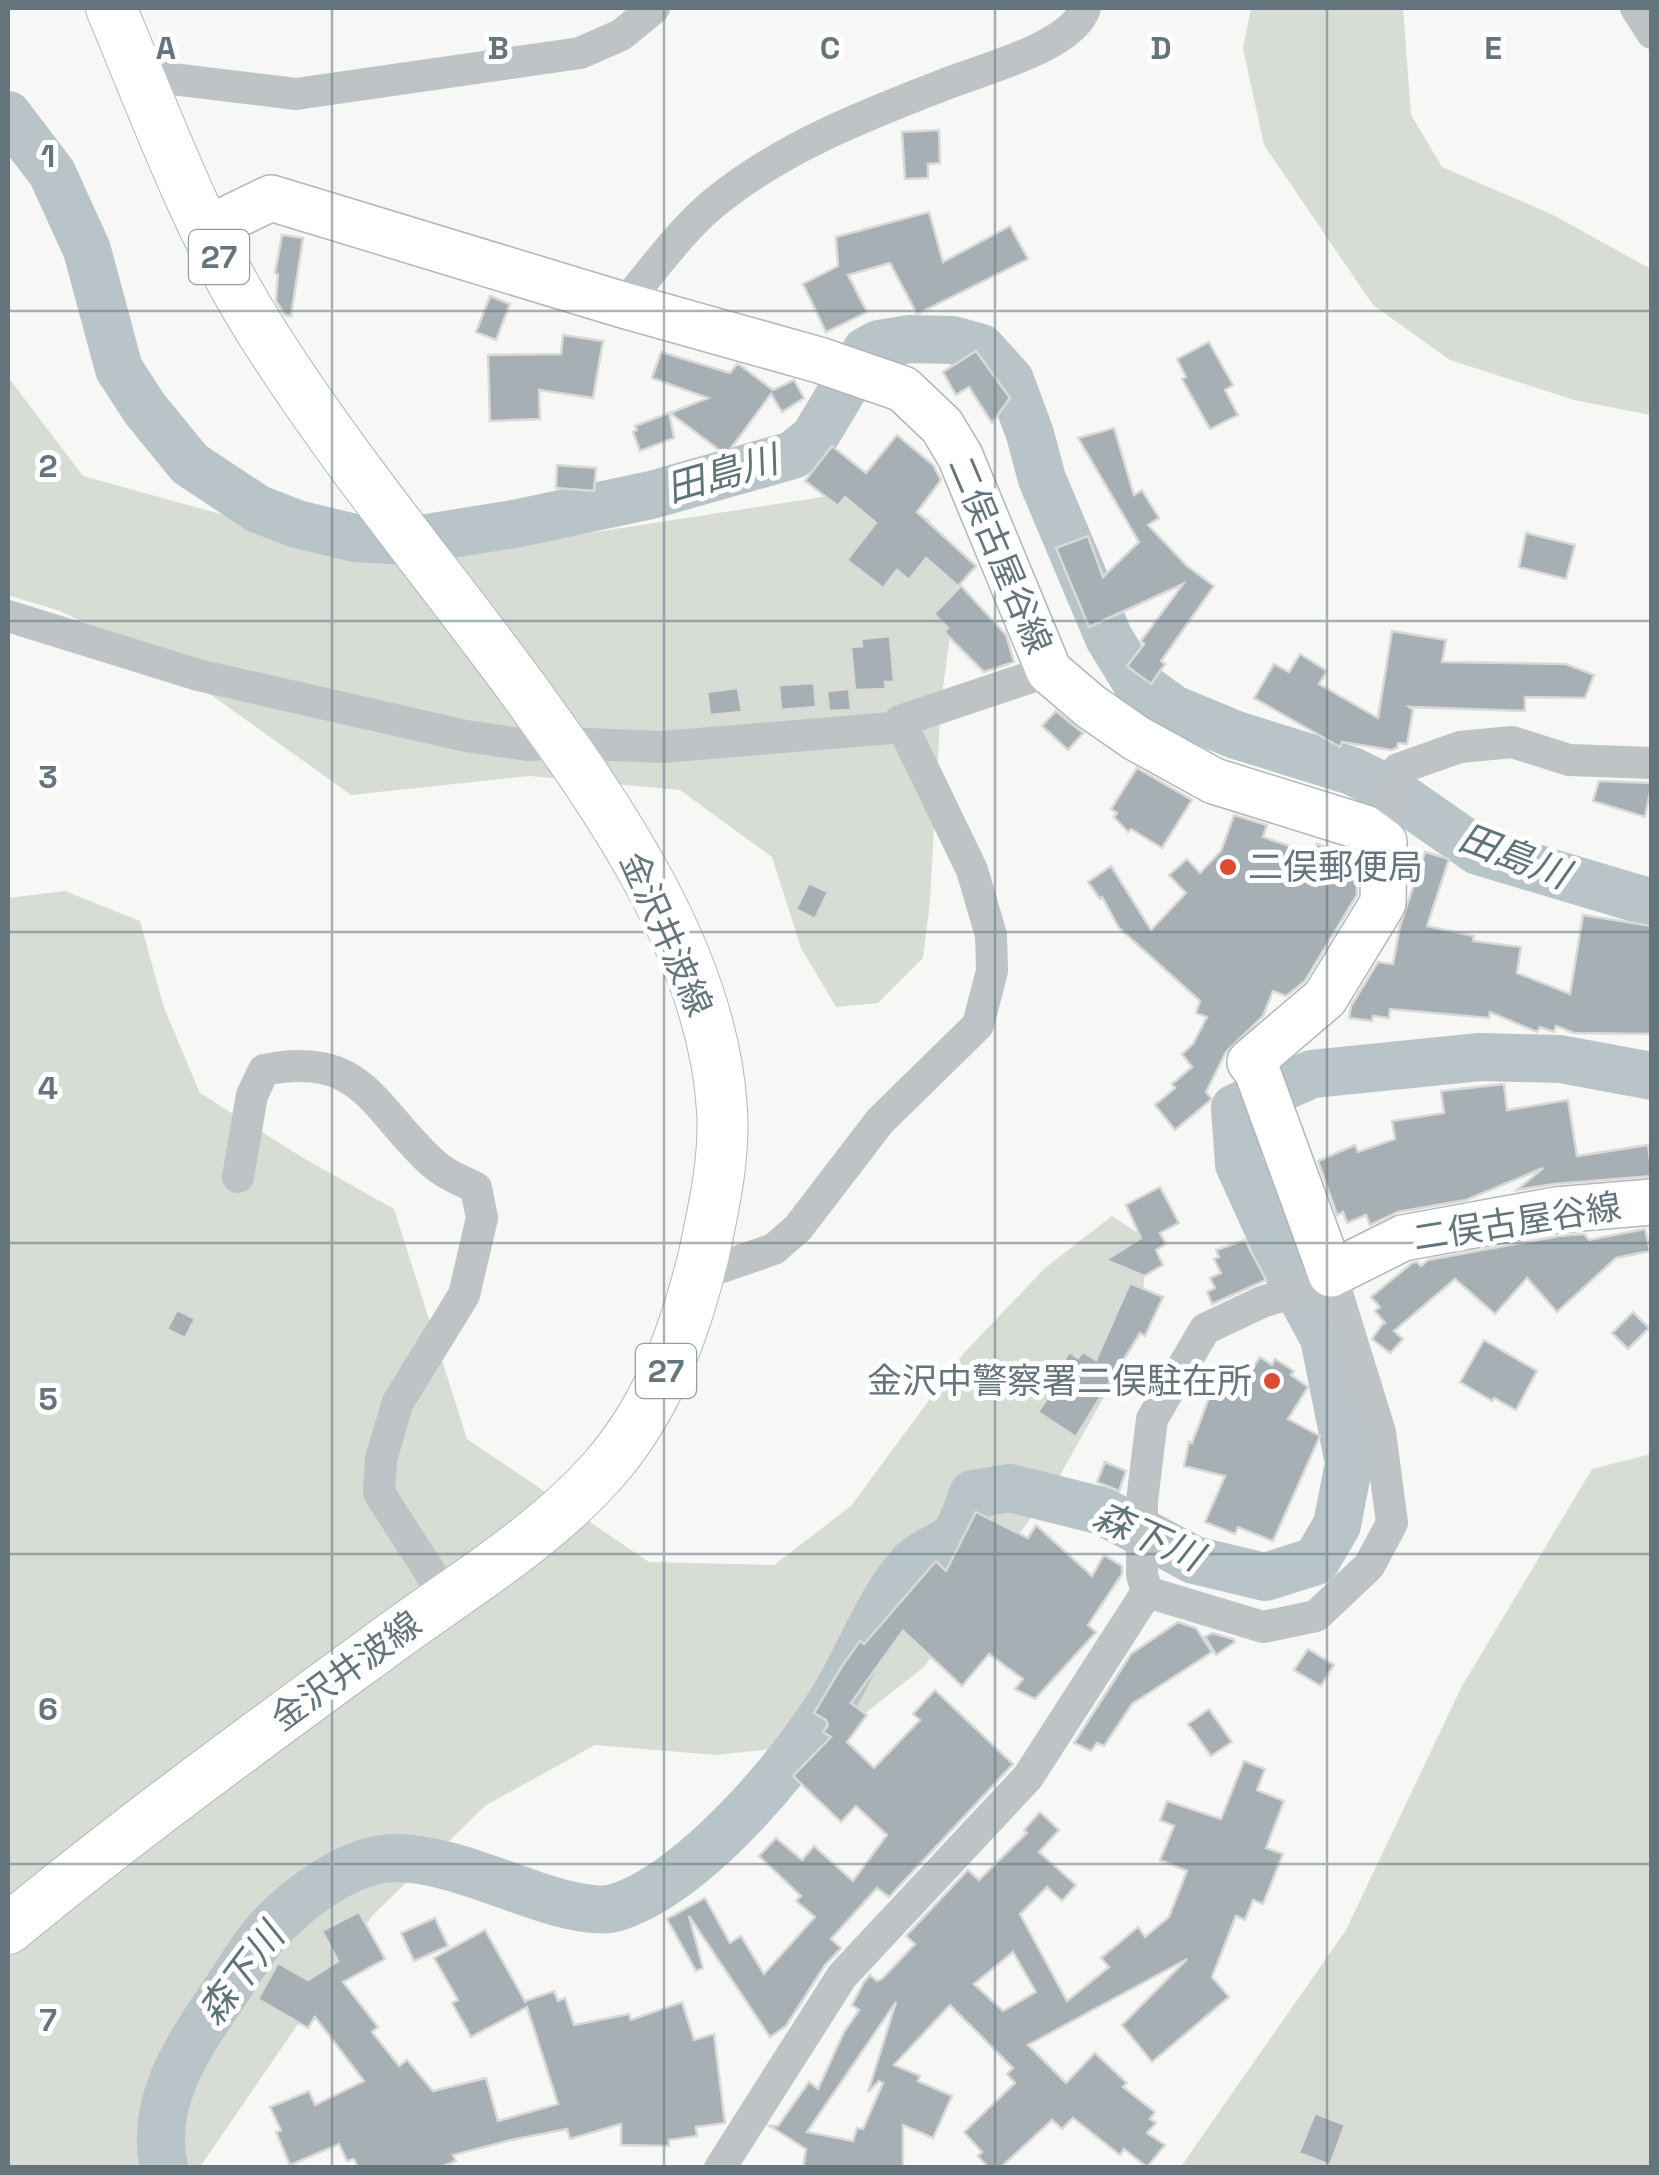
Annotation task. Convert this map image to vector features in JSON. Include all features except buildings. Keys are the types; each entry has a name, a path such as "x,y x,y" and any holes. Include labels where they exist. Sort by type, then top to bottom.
{"main road":[{"name":"金沢井波線","path":"8,1929 175,1796 540,1528 610,1462 640,1419 672,1360 699,1275 721,1149 722,1109 704,1017 687,966 655,894 611,816 562,743 257,326 204,230 111,8"},
{"path":"204,230 271,198 623,306"},
{"name":"二俣古屋谷線","path":"623,306 819,360 903,388 942,426 960,456 1049,671 1136,738 1214,781 1384,832"},
{"path":"1320,1280 1280,1132 1250,1062 1325,998 1383,903 1384,832"},
{"name":"二俣古屋谷線","path":"1320,1280 1403,1238 1556,1210 1652,1202"}],"street":[{"path":"139,75 296,94 580,53 621,36 654,8"},
{"path":"623,306 713,204 762,170 836,127 1047,46 1081,20 1085,8"},
{"path":"1636,8 1652,33"},
{"path":"8,616 198,675 466,736 528,745 662,748 903,727"},
{"path":"699,1275 774,1249 798,1228 880,1120 978,1025 992,971 990,935 972,870 900,721 1049,671"},
{"path":"1384,832 1398,769 1460,747 1512,742 1570,760 1652,763"},
{"path":"238,1177 252,1095 264,1070 289,1065 335,1072 362,1085 436,1166 476,1188 482,1218 464,1294 398,1402 380,1459 378,1492 446,1598"},
{"path":"720,2168 842,1976 1028,1777 1145,1584 1142,1501 1152,1418 1205,1330 1320,1280 1380,1432 1392,1523 1369,1566 1316,1616 1264,1627 1145,1584"}],"shaded area":[{"path":"1251,8 1403,8 1411,115 1442,167 1551,214 1651,269 1651,415 1574,400 1450,360 1373,305 1264,145 1243,48"},
{"path":"8,377 83,476 318,541 576,535 861,491 929,519 958,577 941,702 923,958 878,1003 836,1007 801,948 772,857 680,790 530,776 351,795 168,664 60,611 8,595"},
{"path":"65,891 140,921 164,1008 200,1093 394,1209 467,1439 649,1562 774,1565 851,1506 964,1353 1045,1268 1112,1216 1147,1239 1140,1333 1055,1484 924,1667 827,1743 717,1755 595,1745 486,1805 372,1916 200,2167 8,2167 8,898"},
{"path":"1651,1454 1651,2167 1180,2168 1346,1930 1461,1688 1592,1469"}],"waterway":[{"name":"田島川","path":"8,115 52,173 87,250 119,369 145,409 190,464 258,509 297,524 355,538 409,541 651,495 793,455 814,438 866,351 879,344 910,339 952,340 981,348 1010,380 1042,479 1109,638 1136,682 1173,709 1236,735 1352,771 1392,791 1478,851 1652,903"},
{"name":"森下川","path":"164,2168 162,2122 166,2100 183,2059 257,1944 297,1903 344,1872 394,1858 444,1865 582,1908 614,1908 645,1895 710,1847 798,1750 839,1689 900,1579 916,1560 954,1536 973,1494 1010,1488 1102,1511 1194,1560 1265,1577 1316,1561 1337,1525 1349,1463 1324,1338 1286,1268 1239,1164 1235,1108 1312,1074 1480,1057 1560,1059 1652,1076"}],"place":[{"name":"二俣郵便局","path":"1228,867"},
{"name":"金沢中警察署二俣駐在所","path":"1272,1381"}]}
